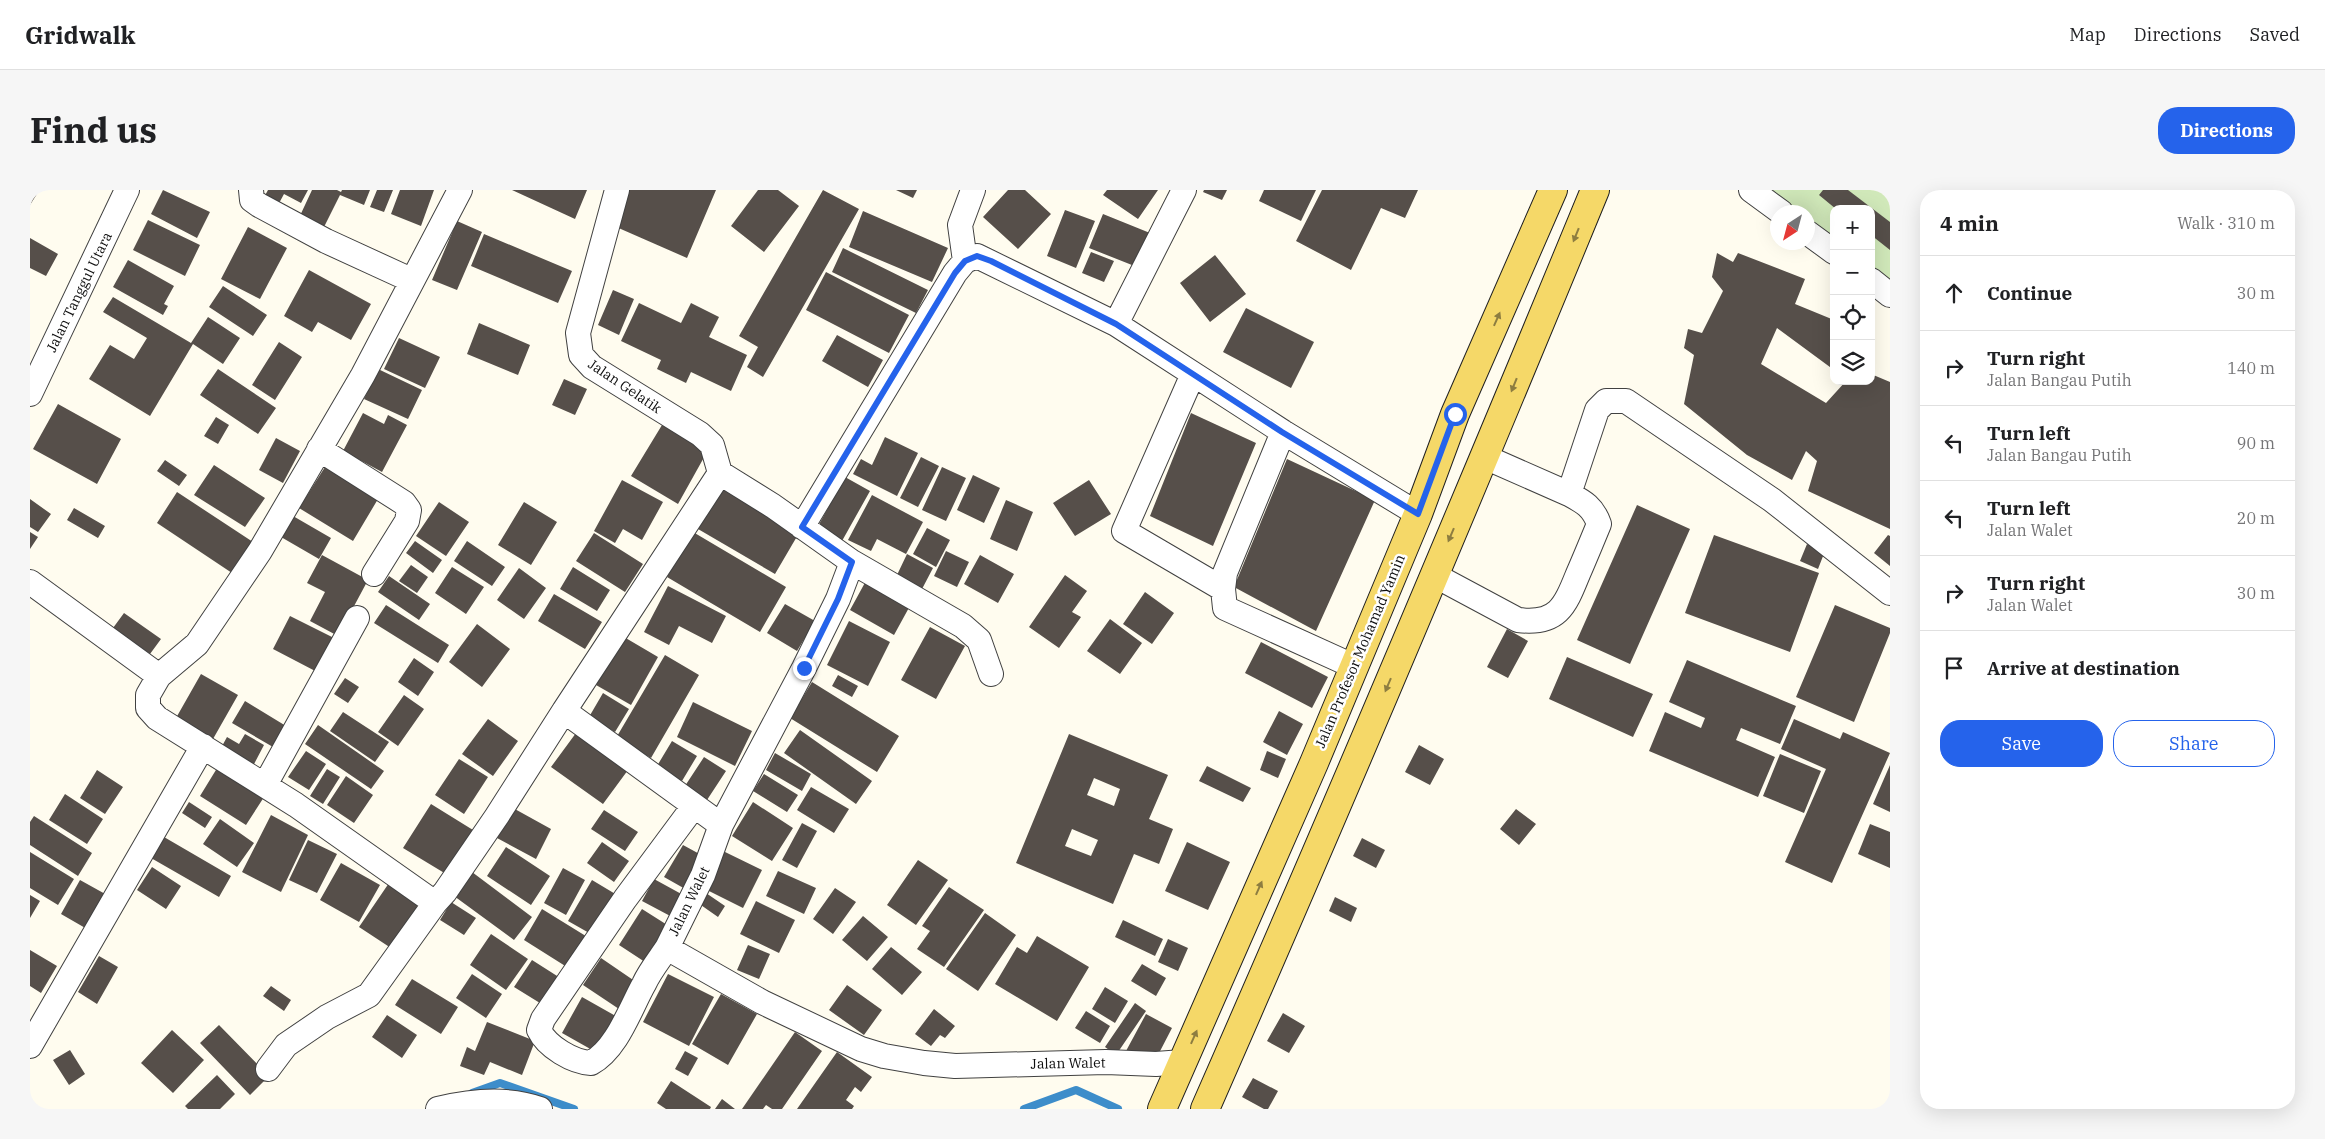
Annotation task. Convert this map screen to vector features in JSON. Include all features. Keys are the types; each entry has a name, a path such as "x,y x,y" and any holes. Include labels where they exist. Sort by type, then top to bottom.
{"main road":[{"name":"Jalan Profesor Mohamad Yamin","path":"1162,1109 1314,763 1418,514 1455,414 1553,190"},
{"path":"1207,1105 1263,979 1485,457 1595,190"}],"street":[{"name":"Jalan Tanggul Utara","path":"30,394 128,190"},
{"path":"251,190 252,200 259,205 326,242 411,280"},
{"path":"435,904 265,785 157,718 148,708 148,695 159,676 196,644 260,551 362,375 460,190"},
{"name":"Jalan Gelatik","path":"617,190 578,333 581,355 592,367 700,434 712,445 720,473"},
{"path":"965,261 960,225 973,190"},
{"path":"1116,324 1184,190"},
{"path":"1751,190 1771,205"},
{"path":"1815,237 1831,250"},
{"path":"802,527 955,273 965,261 977,256 991,261 1116,324 1282,432 1418,514"},
{"path":"1875,283 1890,295"},
{"path":"1193,374 1124,531 1222,589"},
{"path":"1569,494 1597,410 1606,401 1626,401 1772,500 1890,593"},
{"path":"1282,432 1225,573 1222,589 1225,608 1353,666"},
{"path":"319,449 404,503 409,510 407,521 374,574"},
{"path":"1434,576 1518,620 1531,622 1545,620 1566,604 1599,524 1595,513 1587,504 1569,494 1485,457"},
{"path":"268,1068 286,1046 327,1017 369,995 435,904 446,892 720,473 852,562 963,626 979,640 991,674"},
{"name":"Jalan Walet","path":"852,562 838,599 804,668 721,825 703,875 667,948 762,1002 861,1049 884,1056 924,1064 955,1066 1106,1062 1156,1064 1178,1072"},
{"path":"30,582 159,676"},
{"path":"265,785 357,618"},
{"path":"564,711 721,825"},
{"path":"30,1046 203,746"},
{"path":"667,948 644,982 624,1023 601,1058 588,1063 573,1058 543,1038 539,1030 543,1019 625,899 694,806"},
{"path":"438,1109 472,1101 503,1102 540,1109"}],"green space":[{"path":"1761,190 1890,190 1890,293 1875,281 1875,205 1830,205 1830,245 1815,233 1815,205 1780,205"}],"building":[{"path":"30,190 37,194 30,205"},
{"path":"163,190 210,212 197,238 151,214"},
{"path":"268,190 308,190 301,203 284,194 277,207 263,199"},
{"path":"312,190 337,190 341,192 342,190 370,190 364,205 340,195 322,231 298,220"},
{"path":"377,190 393,190 384,212 370,207"},
{"path":"400,190 434,190 421,226 391,214"},
{"path":"512,190 587,190 575,219"},
{"path":"629,190 716,190 687,258 614,226"},
{"path":"758,190 778,190 799,206 764,252 731,226"},
{"path":"823,190 859,209 763,377 747,367 758,347 739,336"},
{"path":"896,190 917,190 913,198"},
{"path":"1008,190 1025,190 1051,214 1018,249 983,217"},
{"path":"1107,190 1158,190 1138,219 1103,195"},
{"path":"1204,190 1227,190 1222,200 1203,192"},
{"path":"1264,190 1316,190 1301,221 1259,201"},
{"path":"1322,190 1418,190 1405,218 1381,208 1351,270 1296,241"},
{"path":"1823,190 1848,190 1868,205 1831,205 1819,195"},
{"path":"1065,210 1095,221 1076,268 1047,256"},
{"path":"863,211 948,248 932,282 849,247"},
{"path":"1875,211 1890,222 1890,250 1875,238"},
{"path":"1103,214 1150,233 1137,267 1089,248"},
{"path":"148,220 200,245 185,276 133,250"},
{"path":"457,221 482,232 457,290 432,280"},
{"path":"248,227 287,248 260,299 221,279"},
{"path":"484,234 572,271 558,303 471,266"},
{"path":"30,238 58,254 46,276 30,268"},
{"path":"843,248 928,290 916,313 832,272"},
{"path":"1091,252 1114,261 1104,282 1082,273"},
{"path":"1717,253 1733,262 1738,253 1805,279 1795,304 1830,318 1830,367 1777,328 1761,364 1826,403 1842,385 1875,385 1875,376 1890,382 1890,529 1808,491 1817,461 1806,451 1792,480 1747,455 1684,404 1694,355 1684,348 1688,329 1702,333 1723,291 1712,277"},
{"path":"1215,255 1246,294 1210,322 1180,283"},
{"path":"128,260 174,286 164,304 168,306 163,315 113,287"},
{"path":"309,270 371,304 351,340 318,322 312,332 284,316"},
{"path":"826,272 909,315 889,353 806,310"},
{"path":"223,286 267,315 253,336 209,307"},
{"path":"613,290 634,299 619,335 598,325"},
{"path":"113,297 191,343 208,317 240,338 223,364 193,344 150,416 89,379 110,345 134,359 147,338 103,312"},
{"path":"639,303 681,323 691,303 719,317 709,337 747,355 731,391 691,372 686,383 657,369 661,360 621,341"},
{"path":"1246,308 1314,342 1291,388 1223,352"},
{"path":"479,323 530,345 518,375 467,354"},
{"path":"837,335 883,360 868,387 822,361"},
{"path":"399,338 440,357 425,388 384,369"},
{"path":"279,342 302,357 275,400 252,385"},
{"path":"218,369 276,408 258,434 200,395"},
{"path":"378,369 422,390 408,419 364,399"},
{"path":"564,379 587,389 575,415 552,405"},
{"path":"58,404 121,439 97,484 33,449"},
{"path":"363,413 384,424 388,415 407,425 382,472 343,451"},
{"path":"1191,413 1256,443 1213,546 1150,516"},
{"path":"216,417 229,425 218,444 204,436"},
{"path":"662,425 707,452 678,504 631,476"},
{"path":"885,437 918,453 897,496 853,474 861,459 872,465"},
{"path":"276,438 300,451 283,483 259,470"},
{"path":"921,457 939,466 918,507 900,498"},
{"path":"1287,459 1375,500 1316,631 1234,587"},
{"path":"165,460 187,475 179,486 157,471"},
{"path":"214,465 265,498 245,527 194,495"},
{"path":"325,467 378,499 353,541 299,508"},
{"path":"942,467 966,478 946,521 922,510"},
{"path":"973,475 1000,488 984,523 957,510"},
{"path":"845,477 870,491 842,541 817,528"},
{"path":"622,480 663,502 642,540 623,529 615,543 594,531"},
{"path":"1089,480 1111,514 1075,536 1053,503"},
{"path":"721,487 799,533 775,574 698,529"},
{"path":"177,492 253,542 232,573 157,523"},
{"path":"872,495 923,522 906,554 877,539 871,551 848,540"},
{"path":"30,499 51,514 38,532 30,527"},
{"path":"1006,500 1033,512 1017,551 990,539"},
{"path":"439,502 469,522 446,556 416,536"},
{"path":"524,502 557,522 531,565 498,545"},
{"path":"1637,505 1690,529 1630,664 1577,640"},
{"path":"74,508 105,526 98,538 67,520"},
{"path":"293,516 331,538 319,559 281,537"},
{"path":"927,528 950,540 936,567 913,554"},
{"path":"30,532 38,537 30,549"},
{"path":"693,532 786,587 760,632 667,577"},
{"path":"594,533 643,564 625,592 576,561"},
{"path":"1714,535 1819,573 1790,652 1685,613"},
{"path":"1888,535 1890,536 1890,566 1874,553"},
{"path":"415,541 442,560 433,573 406,553"},
{"path":"467,541 505,567 492,586 454,561"},
{"path":"1807,544 1825,551 1818,569 1800,561"},
{"path":"946,551 969,562 957,587 934,576"},
{"path":"907,554 933,568 922,589 897,575"},
{"path":"322,555 368,580 338,636 310,621 325,592 307,583"},
{"path":"980,555 1014,574 998,603 964,584"},
{"path":"411,565 428,577 417,593 399,581"},
{"path":"452,567 484,587 466,614 435,593"},
{"path":"573,567 610,590 597,611 560,589"},
{"path":"519,568 546,588 524,619 497,600"},
{"path":"1065,575 1087,591 1072,612 1081,617 1059,648 1029,627"},
{"path":"389,576 430,604 419,620 378,592"},
{"path":"867,579 911,604 894,635 850,610"},
{"path":"668,586 726,616 712,643 679,626 669,645 644,632"},
{"path":"1145,592 1174,613 1152,644 1123,624"},
{"path":"554,594 602,622 585,649 538,621"},
{"path":"785,604 815,621 797,651 767,633"},
{"path":"386,605 449,645 438,663 374,623"},
{"path":"1835,605 1890,628 1890,633 1854,722 1796,697"},
{"path":"124,613 161,639 150,654 113,628"},
{"path":"290,616 336,639 319,673 273,649"},
{"path":"1110,619 1142,643 1120,674 1087,651"},
{"path":"849,621 890,642 868,686 827,665"},
{"path":"477,624 510,649 482,687 449,662"},
{"path":"930,627 965,646 936,699 901,680"},
{"path":"1507,629 1528,641 1508,678 1487,667"},
{"path":"624,637 658,657 631,705 596,685"},
{"path":"1261,642 1328,677 1312,708 1245,673"},
{"path":"665,655 699,675 651,758 616,738"},
{"path":"1567,657 1653,694 1633,737 1549,699"},
{"path":"414,658 434,672 418,696 398,682"},
{"path":"1687,660 1796,706 1780,744 1741,728 1736,740 1775,757 1758,797 1649,751 1665,712 1701,728 1705,718 1669,702"},
{"path":"201,674 238,695 213,739 176,718"},
{"path":"838,675 858,686 852,697 832,686"},
{"path":"345,678 359,687 348,703 334,694"},
{"path":"812,682 899,736 877,772 790,718"},
{"path":"603,693 629,709 615,732 589,717"},
{"path":"404,695 424,709 398,746 378,732"},
{"path":"245,701 286,726 273,747 232,723"},
{"path":"693,702 752,731 735,766 677,737"},
{"path":"1279,711 1303,724 1287,755 1263,742"},
{"path":"343,712 389,742 375,762 330,731"},
{"path":"488,719 518,741 493,776 462,754"},
{"path":"1794,719 1840,739 1843,732 1890,753 1832,883 1785,862 1826,769 1781,749"},
{"path":"318,725 384,771 371,789 305,744"},
{"path":"800,730 872,781 856,804 784,753"},
{"path":"576,733 628,770 603,804 551,767"},
{"path":"245,734 264,745 253,766 221,748 227,737 239,744"},
{"path":"1069,734 1168,775 1149,819 1173,829 1159,864 1134,854 1113,904 1016,863","holes":["1094,778 1120,789 1114,806 1087,795","1072,829 1098,840 1091,856 1065,846"]},
{"path":"672,741 697,756 682,781 657,766"},
{"path":"1419,745 1444,759 1430,785 1405,772"},
{"path":"306,751 326,764 309,790 288,777"},
{"path":"1267,751 1286,759 1278,778 1260,770"},
{"path":"775,753 811,774 802,791 766,770"},
{"path":"1780,754 1821,771 1804,813 1763,796"},
{"path":"704,757 726,771 707,800 685,786"},
{"path":"459,759 488,777 464,814 435,795"},
{"path":"219,765 266,794 246,825 200,796"},
{"path":"1890,765 1890,812 1873,804"},
{"path":"1207,766 1251,788 1243,802 1199,781"},
{"path":"327,769 340,777 323,804 310,796"},
{"path":"97,770 123,787 105,814 80,798"},
{"path":"764,774 798,795 787,812 753,791"},
{"path":"346,776 373,795 354,823 327,805"},
{"path":"811,787 849,809 834,833 797,810"},
{"path":"65,794 103,819 87,844 49,820"},
{"path":"189,802 212,817 205,828 182,813"},
{"path":"753,802 793,828 772,861 732,836"},
{"path":"431,804 473,830 446,874 403,848"},
{"path":"513,808 551,829 536,859 497,838"},
{"path":"1516,809 1536,824 1519,845 1500,829"},
{"path":"604,810 638,832 625,851 591,829"},
{"path":"271,815 308,835 281,892 242,872"},
{"path":"34,816 92,853 78,876 30,845 30,822"},
{"path":"220,819 254,843 237,867 203,844"},
{"path":"802,823 817,831 797,868 782,860"},
{"path":"1870,824 1890,832 1890,868 1858,854"},
{"path":"164,837 231,876 219,897 151,858"},
{"path":"1362,838 1385,850 1376,868 1353,856"},
{"path":"308,840 337,854 317,893 289,880"},
{"path":"602,842 629,861 614,882 587,863"},
{"path":"1187,842 1230,862 1208,910 1165,891"},
{"path":"683,845 705,857 687,890 664,877"},
{"path":"506,847 550,876 531,905 487,876"},
{"path":"723,851 762,870 743,908 705,889"},
{"path":"30,852 74,879 58,905 30,888"},
{"path":"918,860 948,880 916,925 887,905"},
{"path":"341,863 380,885 359,922 320,900"},
{"path":"152,867 181,886 166,909 137,890"},
{"path":"563,868 585,880 566,915 544,903"},
{"path":"778,871 816,888 804,914 766,896"},
{"path":"472,872 532,917 514,940 454,896"},
{"path":"654,879 685,896 674,918 642,901"},
{"path":"80,880 107,895 87,929 61,914"},
{"path":"592,880 622,898 598,938 568,921"},
{"path":"389,883 423,907 394,950 359,927"},
{"path":"949,887 984,910 944,967 917,949 930,931 922,926"},
{"path":"835,888 856,902 833,934 813,919"},
{"path":"706,893 725,906 718,917 698,903"},
{"path":"30,895 40,901 30,918"},
{"path":"1335,897 1357,908 1351,922 1329,911"},
{"path":"756,901 795,920 779,953 740,934"},
{"path":"451,902 476,918 464,935 440,920"},
{"path":"542,909 589,938 570,969 524,940"},
{"path":"642,909 672,928 648,964 619,945"},
{"path":"985,913 1016,935 978,991 946,969"},
{"path":"863,916 888,937 867,961 842,940"},
{"path":"1123,920 1163,939 1155,956 1115,937"},
{"path":"491,934 528,959 506,990 470,965"},
{"path":"1037,936 1089,967 1057,1021 995,984 1017,947 1027,953"},
{"path":"1168,939 1188,948 1178,971 1158,962"},
{"path":"748,945 770,954 759,979 737,970"},
{"path":"891,947 922,972 902,995 872,969"},
{"path":"30,950 57,966 41,993 30,986"},
{"path":"99,956 118,967 97,1004 78,992"},
{"path":"601,958 639,984 622,1011 583,985"},
{"path":"532,960 565,981 548,1008 514,987"},
{"path":"1142,964 1166,978 1156,996 1131,981"},
{"path":"472,974 502,994 486,1018 456,998"},
{"path":"668,974 714,997 689,1046 643,1022"},
{"path":"412,979 458,1007 441,1034 395,1005"},
{"path":"847,985 882,1010 864,1035 829,1010"},
{"path":"271,986 291,1000 284,1011 263,996"},
{"path":"1105,987 1128,1001 1115,1023 1092,1009"},
{"path":"721,994 757,1014 728,1065 692,1044"},
{"path":"582,997 621,1019 601,1055 562,1033"},
{"path":"1135,1003 1146,1011 1116,1055 1105,1047"},
{"path":"934,1009 955,1026 945,1038 940,1035 931,1046 915,1034"},
{"path":"1086,1011 1110,1026 1100,1043 1075,1028"},
{"path":"1283,1013 1305,1026 1289,1053 1267,1041"},
{"path":"1146,1014 1172,1028 1157,1057 1146,1062 1126,1051"},
{"path":"387,1015 417,1035 402,1058 372,1037"},
{"path":"487,1022 535,1041 522,1075 490,1062 484,1075 460,1066 467,1047 475,1051"},
{"path":"219,1025 269,1076 250,1095 200,1043"},
{"path":"172,1030 204,1060 173,1093 141,1063"},
{"path":"795,1032 822,1051 782,1109 772,1109 766,1105 763,1109 742,1109"},
{"path":"70,1050 85,1074 69,1085 53,1060"},
{"path":"685,1051 698,1058 688,1076 675,1069"},
{"path":"837,1052 872,1077 861,1092 855,1087 846,1100 854,1106 852,1109 797,1109"},
{"path":"217,1075 235,1094 220,1109 188,1109 185,1106"},
{"path":"1253,1078 1278,1091 1268,1109 1264,1109 1242,1097"},
{"path":"671,1081 711,1107 710,1109 666,1109 657,1103"},
{"path":"722,1099 735,1109 715,1109"}],"waterway":[{"path":"472,1093 500,1083 574,1109"},
{"path":"1024,1109 1076,1090 1118,1109"}],"route":[{"path":"804,668 838,599 852,562 802,527 955,273 965,261 977,256 991,261 1116,324 1282,432 1418,514 1455,414"}]}
